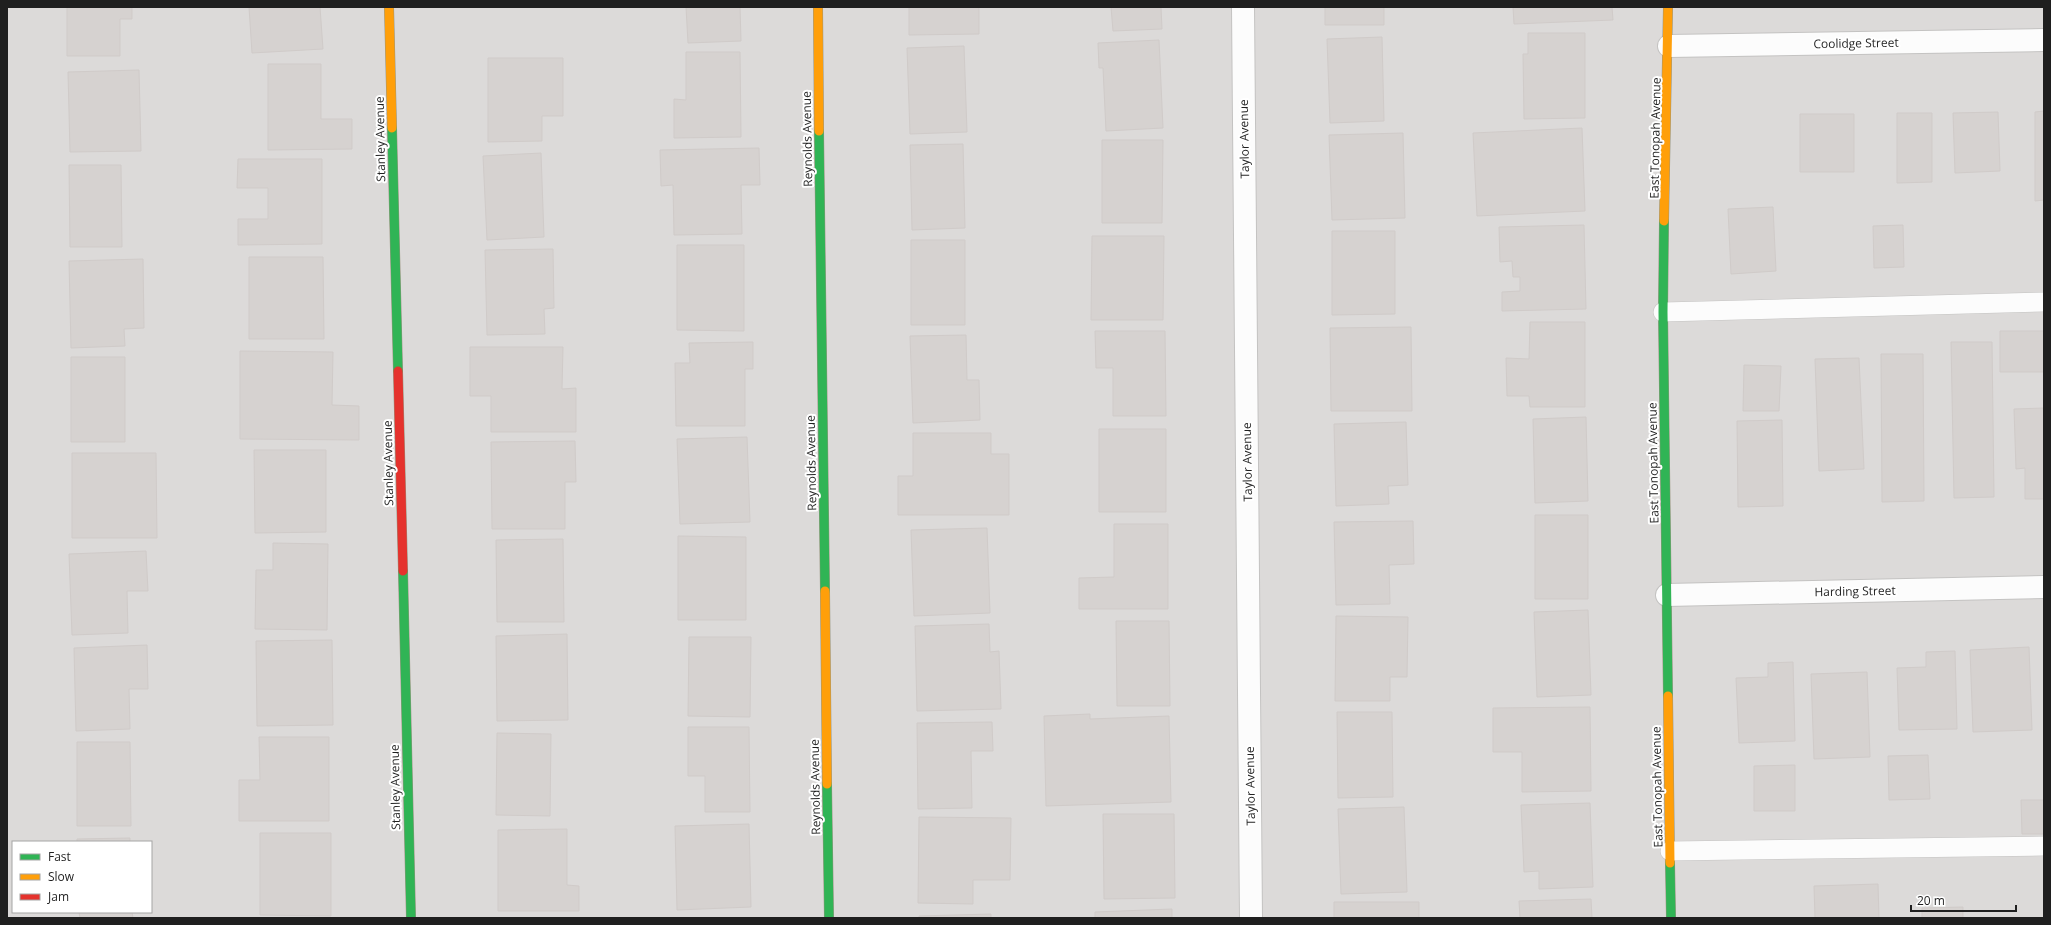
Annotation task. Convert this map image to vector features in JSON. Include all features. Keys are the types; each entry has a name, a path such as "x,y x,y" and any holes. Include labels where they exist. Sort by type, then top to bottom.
{"street":[{"name":"Stanley Avenue","path":"389,7 410,918"},
{"name":"Reynolds Avenue","path":"818,7 829,918"},
{"name":"Taylor Avenue","path":"1243,7 1251,918"},
{"name":"East Tonopah Avenue","path":"1668,7 1669,46 1663,312 1671,918"},
{"name":"Coolidge Street","path":"1669,46 2044,40"},
{"name":"Harding Street","path":"1667,595 2044,587"}],"lane":[{"path":"1663,312 2044,302"},
{"path":"1670,852 2044,846"}],"shaded area":[{"path":"7,7 2044,7 2044,918 7,918"}],"building":[{"path":"67,7 132,7 132,19 120,19 120,56 67,56"},
{"path":"249,7 320,7 323,49 252,53"},
{"path":"686,7 740,7 741,41 688,43"},
{"path":"909,7 979,7 979,34 909,35"},
{"path":"1111,7 1161,7 1162,29 1113,31"},
{"path":"1325,7 1384,7 1384,25 1325,25"},
{"path":"1513,7 1612,7 1613,20 1514,24"},
{"path":"1528,33 1585,33 1585,118 1524,119 1523,54 1528,54"},
{"path":"1382,37 1384,121 1330,123 1327,39"},
{"path":"1159,40 1163,128 1106,131 1103,68 1099,68 1098,43"},
{"path":"964,46 967,132 910,134 907,48"},
{"path":"686,52 740,52 741,137 674,138 674,99 686,100"},
{"path":"488,58 563,58 563,116 542,116 542,141 488,142"},
{"path":"268,64 321,64 321,119 352,119 352,149 268,150"},
{"path":"139,70 141,151 70,152 68,72"},
{"path":"2044,111 2044,200 2035,201 2035,112"},
{"path":"1998,112 2000,171 1955,173 1953,113"},
{"path":"1897,113 1932,113 1932,182 1897,183"},
{"path":"1800,114 1854,114 1854,172 1800,172"},
{"path":"1582,128 1585,211 1477,216 1473,133"},
{"path":"1403,133 1405,218 1332,220 1329,135"},
{"path":"1102,140 1163,140 1162,223 1102,223"},
{"path":"963,144 965,228 912,230 910,145"},
{"path":"759,148 760,185 741,185 742,234 674,235 673,185 661,186 660,150"},
{"path":"541,153 544,237 487,240 483,156"},
{"path":"238,159 322,159 322,244 238,245 238,219 268,219 268,188 237,188"},
{"path":"69,165 121,165 122,247 70,247"},
{"path":"1773,207 1776,271 1731,274 1728,209"},
{"path":"1584,225 1586,309 1502,311 1502,292 1520,291 1520,277 1513,277 1512,261 1500,262 1499,227"},
{"path":"1903,225 1904,267 1874,268 1873,226"},
{"path":"1332,231 1395,231 1395,314 1332,315"},
{"path":"1092,236 1164,236 1163,320 1091,320"},
{"path":"911,240 965,240 965,325 911,325"},
{"path":"677,245 744,245 744,331 677,330"},
{"path":"553,249 554,308 544,309 545,334 487,335 485,250"},
{"path":"249,257 323,257 324,339 249,339"},
{"path":"143,259 144,328 124,329 125,346 71,348 69,261"},
{"path":"1530,322 1585,322 1585,407 1530,407 1529,396 1507,396 1506,358 1529,359"},
{"path":"1411,327 1412,411 1331,411 1330,328"},
{"path":"1095,331 1165,331 1166,416 1113,416 1113,368 1096,368"},
{"path":"2000,331 2044,331 2044,372 2000,372"},
{"path":"966,335 967,380 979,380 980,420 913,423 910,336"},
{"path":"753,342 753,369 745,369 745,426 676,426 675,363 690,363 689,343"},
{"path":"1951,342 1992,342 1994,497 1954,498"},
{"path":"470,347 563,347 562,389 576,388 576,432 491,432 491,396 470,396"},
{"path":"240,351 333,352 332,405 359,406 359,440 240,439"},
{"path":"1881,354 1923,354 1924,501 1882,502"},
{"path":"71,357 125,357 125,442 71,442"},
{"path":"1859,358 1864,469 1819,471 1815,359"},
{"path":"1744,365 1781,366 1779,411 1743,411"},
{"path":"2044,408 2044,499 2025,499 2025,468 2016,469 2014,409"},
{"path":"1586,417 1588,501 1535,503 1533,419"},
{"path":"1782,420 1783,506 1738,507 1737,421"},
{"path":"1406,422 1408,485 1388,486 1389,504 1336,506 1334,424"},
{"path":"1099,429 1166,429 1166,512 1099,512"},
{"path":"913,433 991,433 991,454 1009,454 1009,515 898,515 898,476 913,476"},
{"path":"747,437 750,522 680,524 677,439"},
{"path":"575,441 576,482 565,482 565,529 492,529 491,442"},
{"path":"254,450 326,450 326,532 255,533"},
{"path":"72,453 156,453 157,538 72,538"},
{"path":"1535,515 1588,515 1588,599 1535,599"},
{"path":"1413,521 1414,564 1389,565 1390,604 1336,605 1334,522"},
{"path":"1114,524 1168,524 1168,609 1079,609 1079,578 1114,577"},
{"path":"987,528 990,613 914,616 911,530"},
{"path":"678,536 746,537 746,620 678,620"},
{"path":"563,539 564,622 497,622 496,540"},
{"path":"273,543 328,544 327,630 255,629 256,570 273,570"},
{"path":"146,551 148,591 127,591 128,633 72,635 69,554"},
{"path":"1588,610 1591,695 1537,697 1534,612"},
{"path":"1336,616 1408,617 1407,677 1390,677 1390,701 1335,701"},
{"path":"1116,621 1169,621 1170,706 1117,706"},
{"path":"989,624 990,652 999,651 1001,709 917,711 915,626"},
{"path":"567,634 568,720 497,721 496,636"},
{"path":"689,637 751,637 750,717 688,716"},
{"path":"332,640 333,725 257,726 256,641"},
{"path":"147,645 148,689 129,689 130,729 76,731 74,648"},
{"path":"2029,647 2032,730 1973,732 1970,650"},
{"path":"1955,651 1957,729 1899,730 1897,668 1926,667 1926,652"},
{"path":"1793,662 1795,741 1739,743 1736,678 1768,677 1768,663"},
{"path":"1867,672 1870,757 1814,759 1811,674"},
{"path":"1590,707 1591,791 1522,792 1522,752 1493,752 1493,708"},
{"path":"1337,712 1392,712 1393,797 1338,798"},
{"path":"1090,714 1090,719 1169,716 1171,802 1046,806 1044,716"},
{"path":"992,722 993,751 971,751 972,808 918,809 917,723"},
{"path":"688,727 749,727 750,812 705,812 705,776 688,776"},
{"path":"497,733 551,734 550,816 496,815"},
{"path":"259,737 329,737 329,821 239,821 239,780 260,780"},
{"path":"77,742 130,742 131,826 77,826"},
{"path":"1928,755 1930,799 1889,800 1888,756"},
{"path":"1795,765 1795,811 1754,811 1754,766"},
{"path":"2021,800 2044,800 2044,834 2022,834"},
{"path":"1590,803 1593,887 1539,889 1539,871 1524,872 1521,805"},
{"path":"1404,807 1407,892 1341,894 1338,809"},
{"path":"1103,814 1174,814 1175,898 1104,899"},
{"path":"919,817 1011,818 1010,880 973,880 973,904 918,903"},
{"path":"749,824 751,907 677,910 675,826"},
{"path":"567,829 567,885 579,886 579,911 498,911 498,830"},
{"path":"260,833 331,833 331,916 260,915"},
{"path":"130,838 130,841 77,841 77,839"},
{"path":"1878,884 1879,918 1815,918 1814,886"},
{"path":"1591,899 1592,918 1520,918 1519,901"},
{"path":"1334,902 1419,902 1419,918 1334,918"},
{"path":"1963,907 1963,918 1922,918 1922,908"},
{"path":"1172,909 1172,918 1095,918 1095,912"},
{"path":"79,913 132,913 133,918 80,918"},
{"path":"991,914 991,918 919,918 919,916"}],"traffic: fast":[{"path":"392,128 398,371"},
{"path":"819,131 825,591"},
{"path":"1664,221 1663,312 1668,696"},
{"path":"403,571 411,918"},
{"path":"827,784 829,918"},
{"path":"1670,863 1671,918"}],"traffic: slow":[{"path":"389,7 392,128"},
{"path":"818,7 819,131"},
{"path":"1664,221 1668,7"},
{"path":"825,591 827,784"},
{"path":"1668,696 1670,863"}],"traffic: jam":[{"path":"398,371 403,571"}]}
